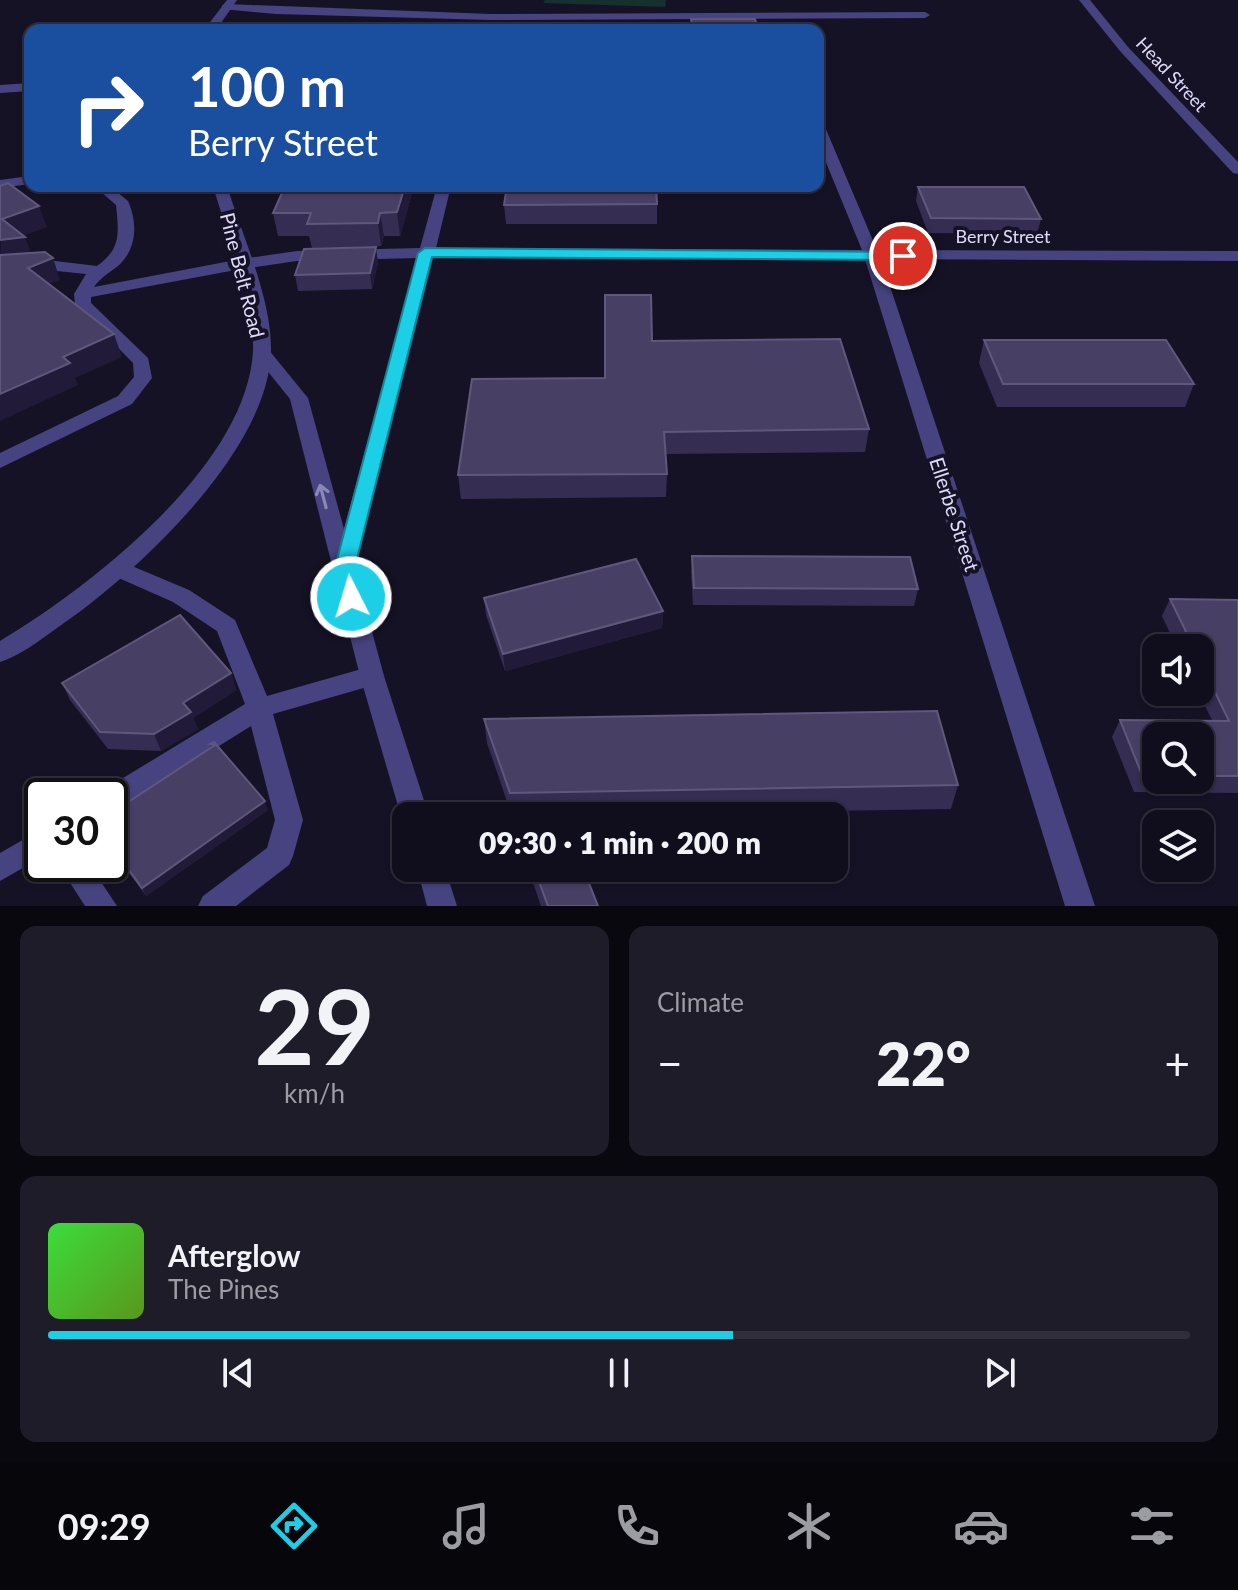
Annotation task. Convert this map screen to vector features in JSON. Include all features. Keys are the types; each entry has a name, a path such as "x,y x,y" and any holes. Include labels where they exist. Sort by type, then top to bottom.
{"street":[{"path":"276,11 286,0"},
{"path":"311,12 321,0"},
{"path":"491,17 498,0"},
{"path":"685,18 687,0"},
{"name":"Head Street","path":"1084,0 1124,49 1238,170"},
{"path":"214,24 229,3 276,11 491,17 925,15"},
{"path":"0,89 24,87"},
{"name":"Ellerbe Street","path":"824,141 872,256 1080,906"},
{"path":"0,184 24,181"},
{"path":"0,461 125,400 143,378 142,362 88,313 82,294 90,278 123,252 127,238 123,204 108,192"},
{"name":"Pine Belt Road","path":"222,192 257,318 262,353 299,398 372,676 411,802"},
{"path":"344,571 442,192"},
{"name":"Berry Street","path":"82,294 297,256 425,253 1238,256"},
{"path":"0,270 47,265 98,271"},
{"path":"0,653 120,569 197,487 222,453 251,399 262,353"},
{"path":"120,569 181,596 227,626 259,708 289,820 279,856 213,906"},
{"path":"128,789 259,708 372,676"},
{"path":"0,868 24,853"},
{"path":"85,882 102,906"},
{"path":"435,882 442,906"}],"green space":[{"path":"545,0 666,0 665,7 543,3"}],"building":[{"path":"691,19 755,19 756,24 692,24"},
{"path":"8,183 39,206 2,219 25,237 0,240 0,186"},
{"path":"918,187 1024,187 1041,219 931,218"},
{"path":"282,192 403,192 397,212 380,213 378,223 307,224 311,213 273,213"},
{"path":"506,192 656,192 657,204 504,205"},
{"path":"376,247 370,273 295,275 304,249"},
{"path":"45,252 53,258 28,268 114,334 63,357 70,363 0,394 0,255"},
{"path":"605,295 651,295 652,341 840,339 869,429 664,432 667,474 458,475 472,379 605,378"},
{"path":"984,340 1166,340 1194,384 1003,384"},
{"path":"692,556 910,557 918,589 694,588"},
{"path":"636,559 663,611 503,654 484,598"},
{"path":"1170,599 1238,600 1238,776 1214,776 1214,722 1142,722 1142,775 1120,720 1229,721 1214,690 1214,634 1187,634"},
{"path":"180,615 231,673 183,703 191,712 154,734 100,732 62,683"},
{"path":"937,711 958,785 510,793 484,719"},
{"path":"214,742 265,801 142,888 128,869 128,802 215,745 210,744"},
{"path":"539,882 589,882 598,906 548,906"}],"route":[{"path":"351,597 344,571 425,253 903,256"}]}
